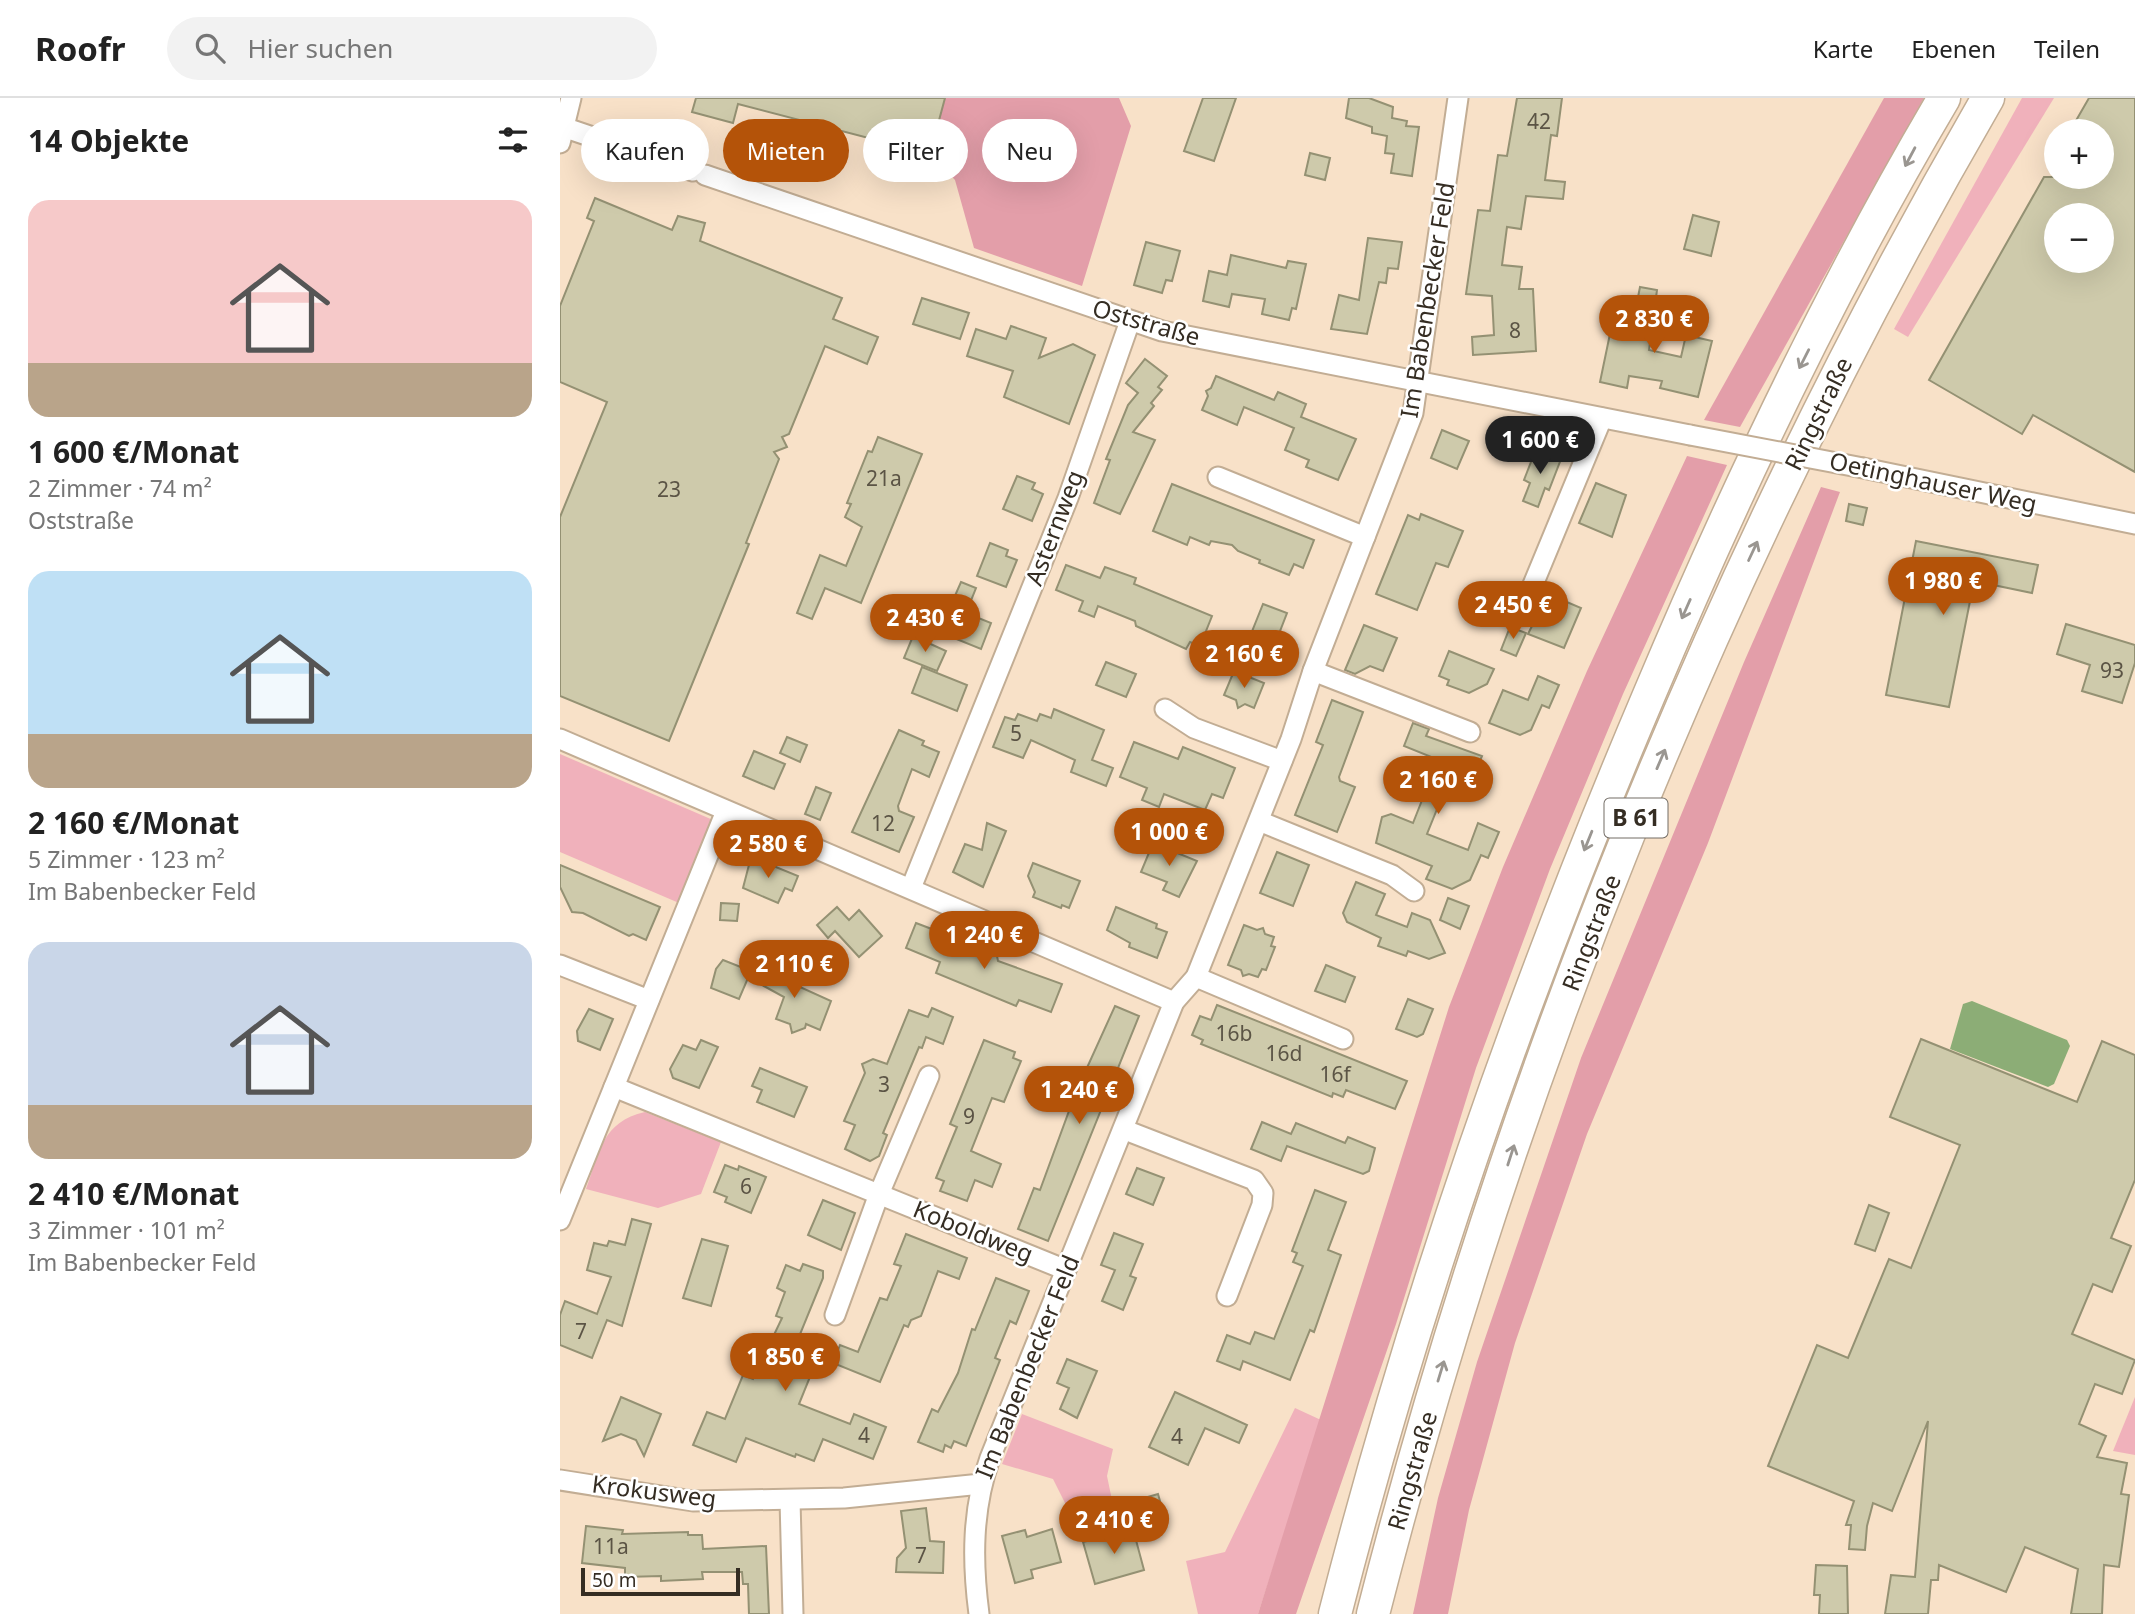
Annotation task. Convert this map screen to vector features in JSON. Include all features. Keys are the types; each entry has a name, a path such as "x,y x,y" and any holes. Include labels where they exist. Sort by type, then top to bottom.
{"highway":[{"name":"Ringstraße","path":"1335,1614 1408,1354 1453,1209 1548,940 1608,790 1720,533 1781,405 1852,265 1944,98"},
{"name":"Ringstraße","path":"1373,1614 1417,1453 1537,1077 1638,815 1689,694 1814,421 1884,284 1988,98"}],"street":[{"path":"561,132 571,98"},
{"name":"Im Babenbecker Feld","path":"979,1614 975,1544 981,1484 1174,1002 1196,977 1259,821 1365,537 1402,449 1413,413 1418,383 1458,98"},
{"name":"Oststraße","path":"561,132 699,173 1162,331 1690,435"},
{"name":"Asternweg","path":"911,888 1068,498 1130,321"},
{"path":"1532,587 1602,418"},
{"name":"Oetinghauser Weg","path":"1690,435 2135,524"},
{"path":"1218,477 1365,537"},
{"path":"1313,671 1470,732"},
{"path":"1166,709 1194,728 1282,761"},
{"path":"560,739 1174,1002"},
{"path":"560,1220 726,811"},
{"path":"1259,821 1392,875 1414,891"},
{"path":"560,965 649,1000"},
{"path":"1196,977 1343,1039"},
{"path":"835,1315 879,1194 929,1076"},
{"name":"Koboldweg","path":"614,1087 1066,1270"},
{"path":"1125,1130 1254,1180 1263,1193 1262,1205 1227,1296"},
{"name":"Krokusweg","path":"560,1480 693,1502 844,1498 981,1484"},
{"path":"790,1500 793,1614"}],"shaded area":[{"path":"945,98 1119,98 1131,126 1082,286 974,248 956,182 968,182 968,119 939,119"},
{"path":"1884,98 1924,98 1740,427 1704,420"},
{"path":"2022,98 2054,98 1908,337 1894,329"},
{"path":"1687,456 1727,465 1623,694 1550,869 1476,1068 1396,1324 1296,1614 1258,1614 1449,1007 1503,867 1587,671"},
{"path":"1821,487 1840,492 1708,843 1587,1134 1515,1343 1469,1510 1448,1614 1413,1614 1438,1498 1477,1362 1581,1058 1744,662"},
{"path":"560,754 713,820 679,903 560,852"},
{"path":"1972,1001 2067,1040 2070,1046 2054,1084 2048,1087 1950,1049 1963,1004"},
{"path":"645,1112 721,1142 701,1194 658,1208 586,1189 599,1151 611,1131 620,1123"},
{"path":"2135,1397 2135,1455 2113,1451"},
{"path":"1295,1408 1321,1420 1258,1614 1198,1614 1186,1561 1225,1552"},
{"path":"1022,1414 1113,1449 1107,1476 1112,1500 1066,1505 1053,1479 1002,1464"}],"building":[{"path":"696,98 945,98 939,119 863,119 863,137 849,133 849,119 796,119 738,104 734,119 723,120 692,112"},
{"path":"1203,98 1236,98 1214,161 1184,151"},
{"path":"1349,98 1369,98 1393,107 1392,118 1407,121 1406,126 1419,127 1412,176 1391,173 1394,154 1385,153 1387,136 1372,133 1372,127 1346,118"},
{"path":"1517,98 1562,98 1557,136 1551,135 1545,180 1565,182 1563,199 1526,196 1521,229 1507,227 1502,265 1522,267 1519,289 1533,289 1536,351 1473,355 1472,337 1494,335 1492,296 1466,294 1478,210 1490,211 1498,155 1507,156"},
{"path":"2089,98 2135,98 2135,472 2033,415 2022,434 1929,380 2044,177 2044,189 2114,189 2114,119 2077,119"},
{"path":"1310,153 1330,158 1325,180 1305,175"},
{"path":"595,198 672,230 678,216 705,223 700,241 842,298 833,319 878,337 867,364 825,346 789,434 782,437 787,447 774,452 779,459 746,543 749,544 669,741 560,696 560,517 607,402 560,382 560,306 594,221 587,218"},
{"path":"1693,215 1719,222 1711,256 1684,249"},
{"path":"1368,238 1402,242 1398,269 1388,268 1386,283 1379,282 1367,334 1331,329 1339,295 1359,300"},
{"path":"1146,242 1180,251 1172,281 1166,280 1162,293 1134,285"},
{"path":"1231,255 1286,268 1288,261 1306,264 1296,309 1292,308 1289,320 1262,314 1265,299 1232,294 1229,307 1203,301 1209,271 1227,275"},
{"path":"1640,287 1657,290 1649,350 1681,357 1686,335 1712,341 1698,397 1660,388 1662,381 1629,376 1627,388 1600,382 1611,329 1631,333"},
{"path":"922,298 969,313 960,339 913,324"},
{"path":"1011,326 1046,338 1039,358 1073,344 1095,355 1069,424 1004,397 1013,371 967,356 976,329 1006,339"},
{"path":"1145,359 1167,376 1158,387 1162,390 1151,403 1154,406 1133,432 1155,440 1120,514 1094,503 1110,460 1106,459 1128,405 1138,393 1126,383"},
{"path":"1216,376 1274,400 1278,392 1306,404 1301,417 1356,439 1338,480 1306,467 1309,460 1285,450 1294,428 1244,407 1237,425 1202,410 1208,396 1206,391 1211,388"},
{"path":"1442,430 1469,441 1457,469 1431,458"},
{"path":"878,437 922,454 861,603 825,588 812,619 797,613 820,555 846,566 862,527 845,517 851,504 847,503 868,451 872,452"},
{"path":"1536,449 1561,459 1549,490 1545,488 1538,507 1523,501 1530,483 1524,480"},
{"path":"1017,476 1035,483 1032,489 1043,494 1032,521 1003,509"},
{"path":"1596,483 1626,495 1612,537 1579,523"},
{"path":"1172,484 1314,540 1303,568 1294,564 1289,575 1259,563 1260,560 1238,551 1232,545 1211,541 1209,545 1190,537 1187,545 1153,531"},
{"path":"1849,504 1867,508 1863,525 1846,521"},
{"path":"1421,514 1463,531 1448,567 1436,563 1417,610 1376,594 1408,515 1419,520"},
{"path":"1916,541 2038,565 2032,593 1974,581 1949,707 1886,695"},
{"path":"990,543 1008,550 1006,556 1017,560 1006,587 977,576"},
{"path":"1066,565 1100,578 1105,567 1136,578 1134,584 1212,616 1200,646 1190,642 1186,649 1136,626 1135,621 1098,606 1094,617 1079,611 1083,601 1056,590"},
{"path":"961,582 976,588 966,613 991,623 981,649 939,632"},
{"path":"1548,594 1581,608 1564,648 1528,634"},
{"path":"1263,604 1287,613 1275,644 1251,634"},
{"path":"2066,624 2135,645 2135,663 2122,703 2082,691 2090,665 2057,654"},
{"path":"1364,625 1397,638 1383,671 1370,666 1355,674 1345,670"},
{"path":"1510,627 1526,633 1516,656 1501,650"},
{"path":"913,636 946,651 937,671 904,658"},
{"path":"1449,651 1494,669 1487,684 1469,693 1447,685 1449,680 1439,676"},
{"path":"1106,662 1136,674 1126,697 1096,685"},
{"path":"922,667 967,685 957,711 912,693"},
{"path":"1234,671 1264,683 1254,708 1245,704 1238,708 1236,700 1224,695"},
{"path":"1538,676 1559,685 1549,708 1542,705 1531,730 1520,735 1489,723 1503,690 1528,700"},
{"path":"1332,700 1363,712 1339,777 1340,781 1355,787 1337,832 1295,815 1323,745 1316,742"},
{"path":"1054,709 1104,730 1092,760 1113,768 1106,786 1071,772 1075,760 1031,740 1023,758 993,747 1005,717 1015,720 1018,714 1037,721 1040,714 1051,718"},
{"path":"1413,723 1429,729 1426,736 1482,756 1468,790 1448,782 1427,834 1468,850 1478,823 1499,832 1488,858 1481,855 1470,880 1452,889 1426,879 1432,866 1376,843 1382,817 1391,814 1413,823 1432,775 1428,774 1434,758 1404,746"},
{"path":"899,730 924,741 922,745 939,752 929,777 912,769 898,806 899,811 914,817 899,852 852,832"},
{"path":"787,737 807,745 800,762 780,753"},
{"path":"1134,742 1178,759 1183,747 1235,768 1223,798 1212,794 1205,810 1164,794 1159,807 1142,800 1147,788 1120,777"},
{"path":"754,751 785,764 774,789 743,776"},
{"path":"816,787 831,793 820,820 805,814"},
{"path":"987,823 1006,831 983,887 953,872 965,844 982,850"},
{"path":"1153,843 1197,861 1179,897 1163,890 1167,882 1141,872"},
{"path":"1277,852 1309,865 1293,906 1260,893"},
{"path":"751,857 798,876 792,891 785,888 778,903 743,888"},
{"path":"1033,863 1080,881 1069,908 1062,905 1061,908 1033,897 1035,892 1028,876"},
{"path":"560,865 660,907 646,940 633,934 629,936 583,913 572,912 560,887"},
{"path":"1356,882 1385,894 1376,915 1407,927 1412,913 1430,920 1445,953 1429,959 1408,951 1406,956 1378,946 1381,938 1347,922 1343,913"},
{"path":"1448,898 1469,906 1460,929 1440,920"},
{"path":"721,903 739,904 737,921 720,920"},
{"path":"837,907 849,920 859,910 882,936 859,957 835,931 828,938 817,925"},
{"path":"1116,907 1157,924 1156,928 1167,932 1157,958 1129,947 1130,943 1107,930"},
{"path":"916,923 950,936 949,941 997,956 998,961 1062,984 1051,1012 1019,1000 1016,1006 936,973 940,962 906,948"},
{"path":"1244,925 1257,930 1263,928 1265,934 1274,937 1271,946 1275,947 1266,970 1262,969 1258,977 1249,974 1243,976 1241,970 1228,965"},
{"path":"723,960 751,971 739,999 711,988 716,969"},
{"path":"773,965 794,974 791,983 831,1001 820,1030 806,1024 805,1028 792,1033 790,1024 776,1019 784,997 751,979 756,969 765,972"},
{"path":"1326,965 1355,977 1345,1002 1315,991"},
{"path":"1408,999 1433,1009 1423,1034 1417,1037 1396,1029"},
{"path":"1217,1005 1407,1081 1395,1109 1346,1090 1343,1097 1333,1093 1332,1097 1201,1044 1203,1040 1192,1035 1200,1016 1211,1020"},
{"path":"1115,1006 1139,1016 1048,1241 1018,1229 1034,1188 1040,1190 1076,1092"},
{"path":"932,1008 953,1017 943,1044 926,1037 922,1048 919,1047 883,1133 887,1135 879,1156 870,1161 845,1149 855,1125 844,1121 865,1073 862,1064 873,1059 887,1064 909,1010 928,1017"},
{"path":"589,1009 613,1019 600,1050 578,1041 577,1031"},
{"path":"1921,1039 2077,1102 2102,1041 2135,1055 2135,1180 2111,1238 2131,1246 2112,1292 2093,1284 2072,1334 2135,1360 2122,1394 2095,1384 2079,1424 2106,1436 2097,1457 2127,1463 2121,1494 2129,1495 2119,1567 2104,1565 2102,1614 2071,1614 2078,1569 2025,1547 2006,1592 1939,1565 1938,1580 1931,1580 1928,1614 1885,1614 1891,1575 1915,1577 1928,1421 1892,1511 1873,1503 1865,1550 1849,1549 1851,1525 1846,1525 1854,1501 1768,1466 1817,1345 1848,1358 1889,1259 1911,1268 1960,1145 1890,1117"},
{"path":"701,1040 718,1047 699,1088 673,1078 670,1069 683,1045 696,1050"},
{"path":"984,1040 1015,1052 1013,1058 1021,1061 1004,1102 992,1098 971,1151 1001,1164 992,1187 975,1180 967,1201 940,1191 944,1181 936,1178 957,1127 950,1124"},
{"path":"760,1068 807,1087 794,1117 757,1102 762,1090 752,1086"},
{"path":"1262,1122 1291,1134 1296,1123 1345,1143 1348,1137 1375,1148 1369,1171 1363,1174 1287,1146 1281,1161 1251,1149"},
{"path":"725,1165 738,1170 739,1166 766,1177 751,1213 725,1202 727,1197 714,1192"},
{"path":"1137,1168 1164,1178 1153,1205 1126,1194"},
{"path":"1315,1190 1346,1202 1328,1250 1341,1255 1314,1332 1310,1330 1290,1380 1243,1361 1240,1370 1217,1361 1227,1335 1250,1344 1255,1332 1274,1339 1303,1266 1293,1262 1297,1253 1292,1251"},
{"path":"823,1200 855,1213 841,1250 808,1235"},
{"path":"1869,1205 1889,1213 1875,1251 1855,1244"},
{"path":"632,1219 651,1224 622,1326 607,1320 592,1358 560,1345 560,1315 565,1301 597,1314 611,1277 587,1270 594,1243 607,1246 609,1241 625,1245"},
{"path":"1114,1233 1143,1244 1130,1276 1136,1278 1123,1310 1102,1301 1115,1270 1101,1265"},
{"path":"906,1234 967,1258 959,1279 938,1271 921,1316 911,1320 908,1327 904,1325 880,1382 833,1363 840,1345 858,1352 880,1298 887,1300 901,1266 894,1264"},
{"path":"702,1239 728,1246 711,1306 683,1298"},
{"path":"803,1264 823,1271 823,1278 796,1344 802,1347 798,1355 816,1362 799,1404 850,1424 854,1414 886,1427 873,1459 823,1439 814,1461 796,1454 795,1457 746,1438 736,1462 693,1445 707,1412 725,1419 743,1375 753,1379 782,1318 776,1316 785,1292 777,1288 786,1265 800,1271"},
{"path":"996,1278 1029,1291 1016,1324 1010,1321 995,1358 1000,1360 966,1446 954,1441 951,1448 945,1445 943,1452 918,1442 932,1409 938,1412 958,1373 972,1329 975,1330"},
{"path":"1067,1359 1097,1371 1077,1418 1060,1409 1069,1388 1057,1383"},
{"path":"1175,1392 1247,1425 1239,1443 1205,1428 1188,1465 1149,1447"},
{"path":"621,1397 661,1414 644,1456 636,1440 621,1434 603,1441"},
{"path":"1158,1494 1166,1522 1149,1526 1141,1499"},
{"path":"926,1508 930,1541 944,1542 943,1573 896,1572 897,1558 906,1548 901,1511"},
{"path":"586,1526 623,1530 622,1534 688,1532 688,1535 702,1535 703,1549 766,1546 769,1614 749,1614 748,1584 743,1584 742,1572 702,1572 703,1579 661,1581 661,1576 625,1577 625,1568 582,1563"},
{"path":"1052,1529 1061,1562 1031,1570 1033,1578 1015,1583 1002,1536 1025,1530 1027,1537"},
{"path":"1133,1529 1144,1570 1095,1584 1083,1542"},
{"path":"1816,1565 1847,1566 1848,1614 1819,1614 1820,1595 1814,1595"}]}
